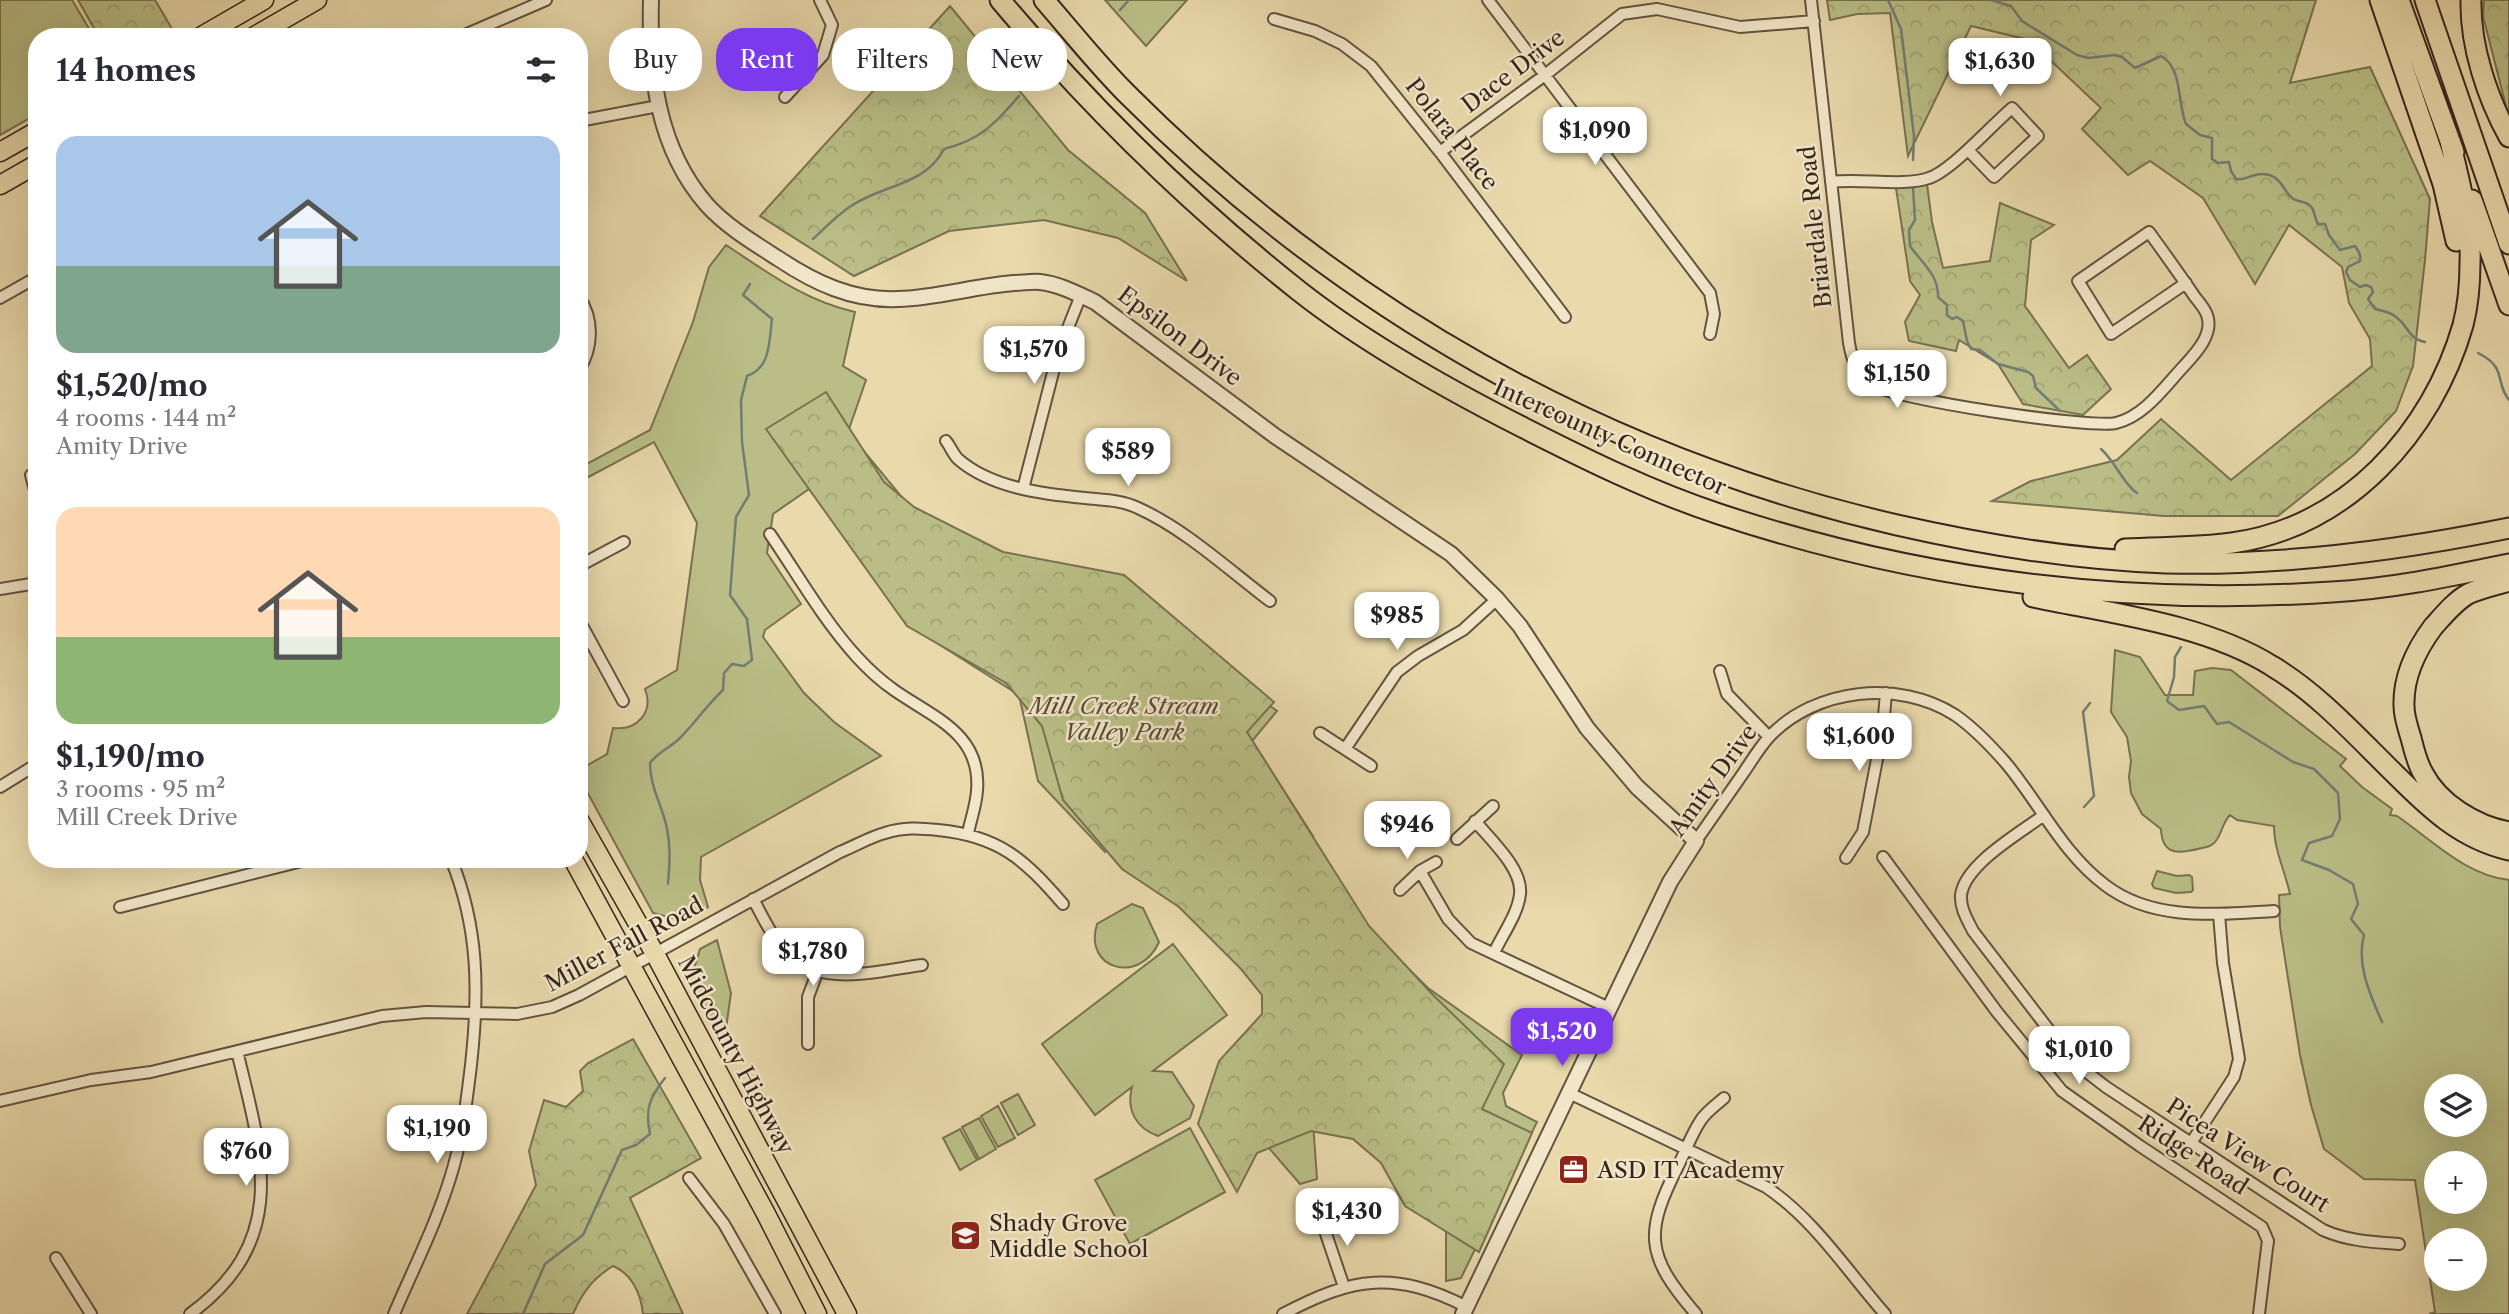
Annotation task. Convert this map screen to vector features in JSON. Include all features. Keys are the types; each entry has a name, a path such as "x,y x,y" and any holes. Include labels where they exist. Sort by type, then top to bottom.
{"highway":[{"name":"Intercounty Connector","path":"1000,0 1067,79 1122,135 1181,190 1301,292 1384,349 1477,404 1564,448 1716,513 1896,563 2029,586 2175,597 2334,592 2415,582 2509,565"},
{"name":"Intercounty Connector","path":"1044,0 1125,92 1227,187 1362,292 1474,362 1598,425 1664,453 1769,491 1917,530 2038,552 2166,563 2273,561 2361,554 2509,528"},
{"path":"2380,0 2444,184 2454,225 2460,274 2447,367"},
{"path":"2399,0 2509,305"},
{"path":"2425,0 2509,244"},
{"path":"2471,0 2479,60 2495,112 2509,137"},
{"path":"2464,113 2509,210"},
{"path":"2038,552 2233,543 2287,528 2324,511 2355,491 2394,455 2426,411 2464,323 2471,259 2465,210 2450,141"},
{"path":"1896,563 2022,594 2189,630 2248,652 2296,682 2323,705 2435,813 2485,843 2509,850"},
{"path":"2509,581 2468,595 2443,615 2414,658 2404,706 2415,754 2423,775 2438,793 2461,814 2509,832"}],"main road":[{"path":"216,28 264,0"},
{"path":"269,28 317,0"},
{"path":"0,152 28,136"},
{"path":"0,185 28,169"},
{"name":"Midcounty Highway","path":"588,836 654,952 847,1314"},
{"path":"578,868 765,1212 817,1314"},
{"path":"765,1212 779,1224 830,1314"}],"street":[{"path":"481,28 546,0"},
{"name":"Epsilon Drive","path":"651,0 650,43 658,106 673,156 683,174 708,206 742,236 812,281 852,295 897,299 999,284 1040,281 1081,295 1111,312 1275,436 1451,554 1497,598 1520,626 1587,728 1637,787 1696,841"},
{"path":"785,97 823,55 832,25 820,0"},
{"path":"1488,0 1710,293 1714,314 1710,334"},
{"name":"Briardale Road","path":"1811,0 1852,360 1872,385 1902,395 1979,410 2114,424 2147,406 2200,349 2207,330 2207,316 2186,283 2149,232 2077,281 2111,334 2186,283"},
{"name":"Dace Drive","path":"1440,152 1545,75 1622,13 1657,9 1740,27 1814,21"},
{"name":"Polara Place","path":"1274,19 1315,31 1342,44 1371,66 1565,317"},
{"path":"588,119 658,106"},
{"path":"1831,182 1915,181 1931,178 1968,149 2012,108 2038,136 1994,177 1968,149"},
{"path":"0,299 28,282"},
{"path":"1023,489 1058,353 1081,295"},
{"path":"588,321 591,329 588,351"},
{"path":"946,441 957,458 970,467 1023,489 1049,495 1121,502 1137,507 1172,527 1270,601"},
{"path":"770,534 857,657 892,689 945,722 958,733 968,748 975,764 978,790 968,833"},
{"path":"588,561 624,542"},
{"path":"0,589 28,584"},
{"path":"1345,749 1397,672 1418,656 1463,630 1497,598"},
{"path":"588,637 623,701"},
{"path":"1720,671 1727,694 1769,737"},
{"path":"1846,858 1863,832 1883,729 1886,693"},
{"name":"Amity Drive","path":"1465,1310 1670,882 1769,737 1808,709 1858,694 1906,695 1928,702 1954,715 1973,729 2007,765 2080,862 2105,886 2123,896 2175,913 2274,911"},
{"path":"1320,733 1371,766"},
{"path":"0,786 28,769"},
{"path":"1457,839 1493,806"},
{"name":"Picea View Court","path":"2044,816 1977,866 1963,886 1962,910 1973,931 2073,1059 2106,1087 2323,1230 2360,1242 2399,1244"},
{"path":"1475,821 1517,875 1521,892 1517,907 1493,953"},
{"name":"Miller Fall Road","path":"0,1101 91,1080 151,1072 382,1016 426,1012 517,1014 552,1007 631,967 840,852 885,833 915,827 968,833 996,844 1043,881 1063,904"},
{"name":"Ridge Road","path":"1883,858 1967,972 2062,1091 2262,1227 2268,1241 2259,1314"},
{"path":"1400,890 1420,871 1436,862"},
{"path":"120,906 274,868"},
{"path":"394,1314 435,1220 454,1166 466,1109 476,1015 475,949 467,904 454,868"},
{"path":"1420,871 1448,919 1471,943 1609,1008"},
{"path":"753,899 782,949 794,960 817,973 848,974 922,965"},
{"path":"2191,1143 2234,1077 2239,1059 2223,963 2219,914"},
{"path":"808,1044 808,997 817,973"},
{"path":"190,1314 208,1301 236,1269 245,1254 258,1219 263,1181 259,1140 237,1051"},
{"path":"1569,1093 1766,1187 1792,1206 1885,1314"},
{"path":"1696,1314 1663,1272 1655,1242 1655,1227 1658,1208 1701,1120 1724,1098"},
{"path":"689,1178 724,1224 775,1314"},
{"path":"1321,1219 1344,1287"},
{"path":"56,1258 91,1314"},
{"path":"1283,1314 1344,1287 1373,1282 1409,1285 1446,1296 1465,1310"}],"green space":[{"path":"0,0 72,0 89,28 28,28 28,119 0,135"},
{"path":"78,0 155,0 171,28 94,28"},
{"path":"1105,0 1187,0 1146,46"},
{"path":"1827,0 2316,0 2290,83 2370,67 2430,199 2413,366 2396,411 2355,454 2278,516 2164,516 1992,501 2031,481 2117,460 2161,419 2231,480 2372,366 2370,339 2349,303 2342,267 2289,225 2255,284 2203,198 2150,161 2128,175 2082,129 2101,108 2029,40 1971,26 1908,156 1890,13 1857,14 1830,20"},
{"path":"2484,0 2509,0 2509,118 2483,16"},
{"path":"950,6 968,28 967,91 1020,91 1068,150 1145,213 1187,281 1118,238 1044,220 949,231 854,276 760,216 873,91 953,91 953,28 930,28"},
{"path":"1927,184 1932,222 1943,268 1990,261 2000,203 2054,225 2031,240 2025,306 2069,368 2087,355 2111,389 2083,415 2023,404 1998,364 1959,340 1956,351 1909,341 1905,322 1920,295 1910,281 1896,188"},
{"name":"Mill Creek Stream Valley Park","path":"726,245 803,293 855,312 843,366 866,380 848,432 943,547 1112,590 1277,711 1252,741 1313,836 1309,838 1365,926 1428,988 1522,1055 1503,1093 1506,1106 1537,1122 1461,1278 1446,1281 1446,1205 1380,1143 1313,1122 1317,1179 1300,1184 1212,1082 1320,985 1161,810 1105,852 1038,781 1019,695 907,624 812,487 773,514 767,553 801,604 765,630 763,637 804,693 834,722 881,756 701,857 700,880 708,907 684,921 653,913 588,794 588,765 607,754 613,728 629,726 641,718 647,705 645,689 677,670 697,523 654,442 588,477 588,463 650,430 693,322 709,267"},
{"path":"826,392 884,482 914,507 1003,552 1124,575 1274,702 1247,732 1369,926 1434,996 1504,1064 1482,1109 1532,1133 1479,1252 1405,1206 1381,1163 1353,1139 1311,1131 1257,1153 1237,1192 1198,1124 1219,1061 1262,1014 1262,995 1241,969 1179,907 1122,869 1063,800 1042,726 1006,683 907,626 766,429"},
{"path":"2115,650 2140,657 2165,695 2193,695 2195,671 2212,668 2231,670 2346,759 2340,766 2362,787 2392,809 2390,815 2397,816 2463,864 2493,877 2509,880 2509,1314 2429,1314 2435,1312 2432,1291 2487,1291 2487,1228 2424,1228 2424,1239 2415,1180 2364,1179 2324,1149 2300,1055 2280,927 2279,895 2290,894 2274,826 2237,820 2230,815 2218,838 2210,846 2181,852 2169,849 2162,838 2161,829 2142,814 2131,793 2131,761 2127,737 2111,712"},
{"path":"2157,871 2177,876 2189,875 2192,877 2193,890 2176,893 2154,888 2152,884"},
{"path":"1132,904 1143,908 1159,942 1139,964 1116,966 1105,961 1098,952 1095,940 1097,924"},
{"path":"717,940 731,993 724,1043 690,982 700,949"},
{"path":"1173,944 1227,1015 1153,1071 1172,1072 1194,1106 1190,1118 1158,1136 1150,1133 1134,1117 1130,1103 1132,1087 1095,1115 1042,1044"},
{"path":"633,1039 701,1158 630,1198 683,1314 643,1314 640,1299 630,1279 613,1266 589,1287 573,1314 467,1314 536,1185 529,1151 544,1100 566,1107 583,1091 580,1071 588,1063"},
{"path":"1018,1094 1035,1125 1018,1135 1001,1103"},
{"path":"998,1106 1015,1138 998,1147 981,1116"},
{"path":"979,1118 996,1149 979,1159 962,1127"},
{"path":"1190,1128 1225,1192 1130,1244 1095,1180"},
{"path":"960,1129 977,1160 960,1170 943,1138"}],"waterway":[{"path":"1120,10 1129,0"},
{"path":"1888,0 1901,29 1914,136 1913,160"},
{"path":"1991,0 2011,6 2022,21 2077,55 2088,58 2115,55 2122,57 2135,68 2161,56 2168,62 2176,77 2186,124 2200,135 2212,138 2212,159 2218,163 2229,162 2236,179 2259,174 2274,177 2292,198 2310,205 2318,224 2325,224 2340,250 2355,246 2359,252 2360,261 2348,267 2346,272 2350,280 2360,287 2371,287 2373,292 2368,299 2375,309 2394,315 2415,338 2425,342"},
{"path":"813,239 851,206 915,177 936,161 944,149 968,141 986,130 1019,96"},
{"path":"1913,187 1915,220 1909,230 1910,246 1936,282 1938,297 1947,305 1947,315 1963,321 1971,349 1980,350 1998,364 2028,372 2033,376 2036,388 2060,411"},
{"path":"668,884 668,834 653,784 650,763 680,738 723,690 724,673 732,664 744,666 752,660 747,619 730,595 736,517 749,495 742,442 741,400 747,376 761,367 765,360 772,319 743,295 750,284"},
{"path":"2478,353 2497,369 2509,400"},
{"path":"2101,449 2137,493"},
{"path":"2181,647 2175,657 2174,677 2167,701 2179,710 2204,706 2217,724 2229,722 2293,762 2314,769 2338,793 2340,819 2332,836 2309,843 2302,860 2329,870 2353,884 2358,904 2351,919 2364,935 2363,968 2382,1022"},
{"path":"2084,807 2094,796 2083,712 2090,703"},
{"path":"523,1314 545,1264 583,1235 622,1150 636,1145 650,1134 650,1104 665,1078"}],"place":[{"name":"ASD IT Academy","path":"1574,1170"},
{"name":"Shady Grove Middle School","path":"966,1236"}]}
